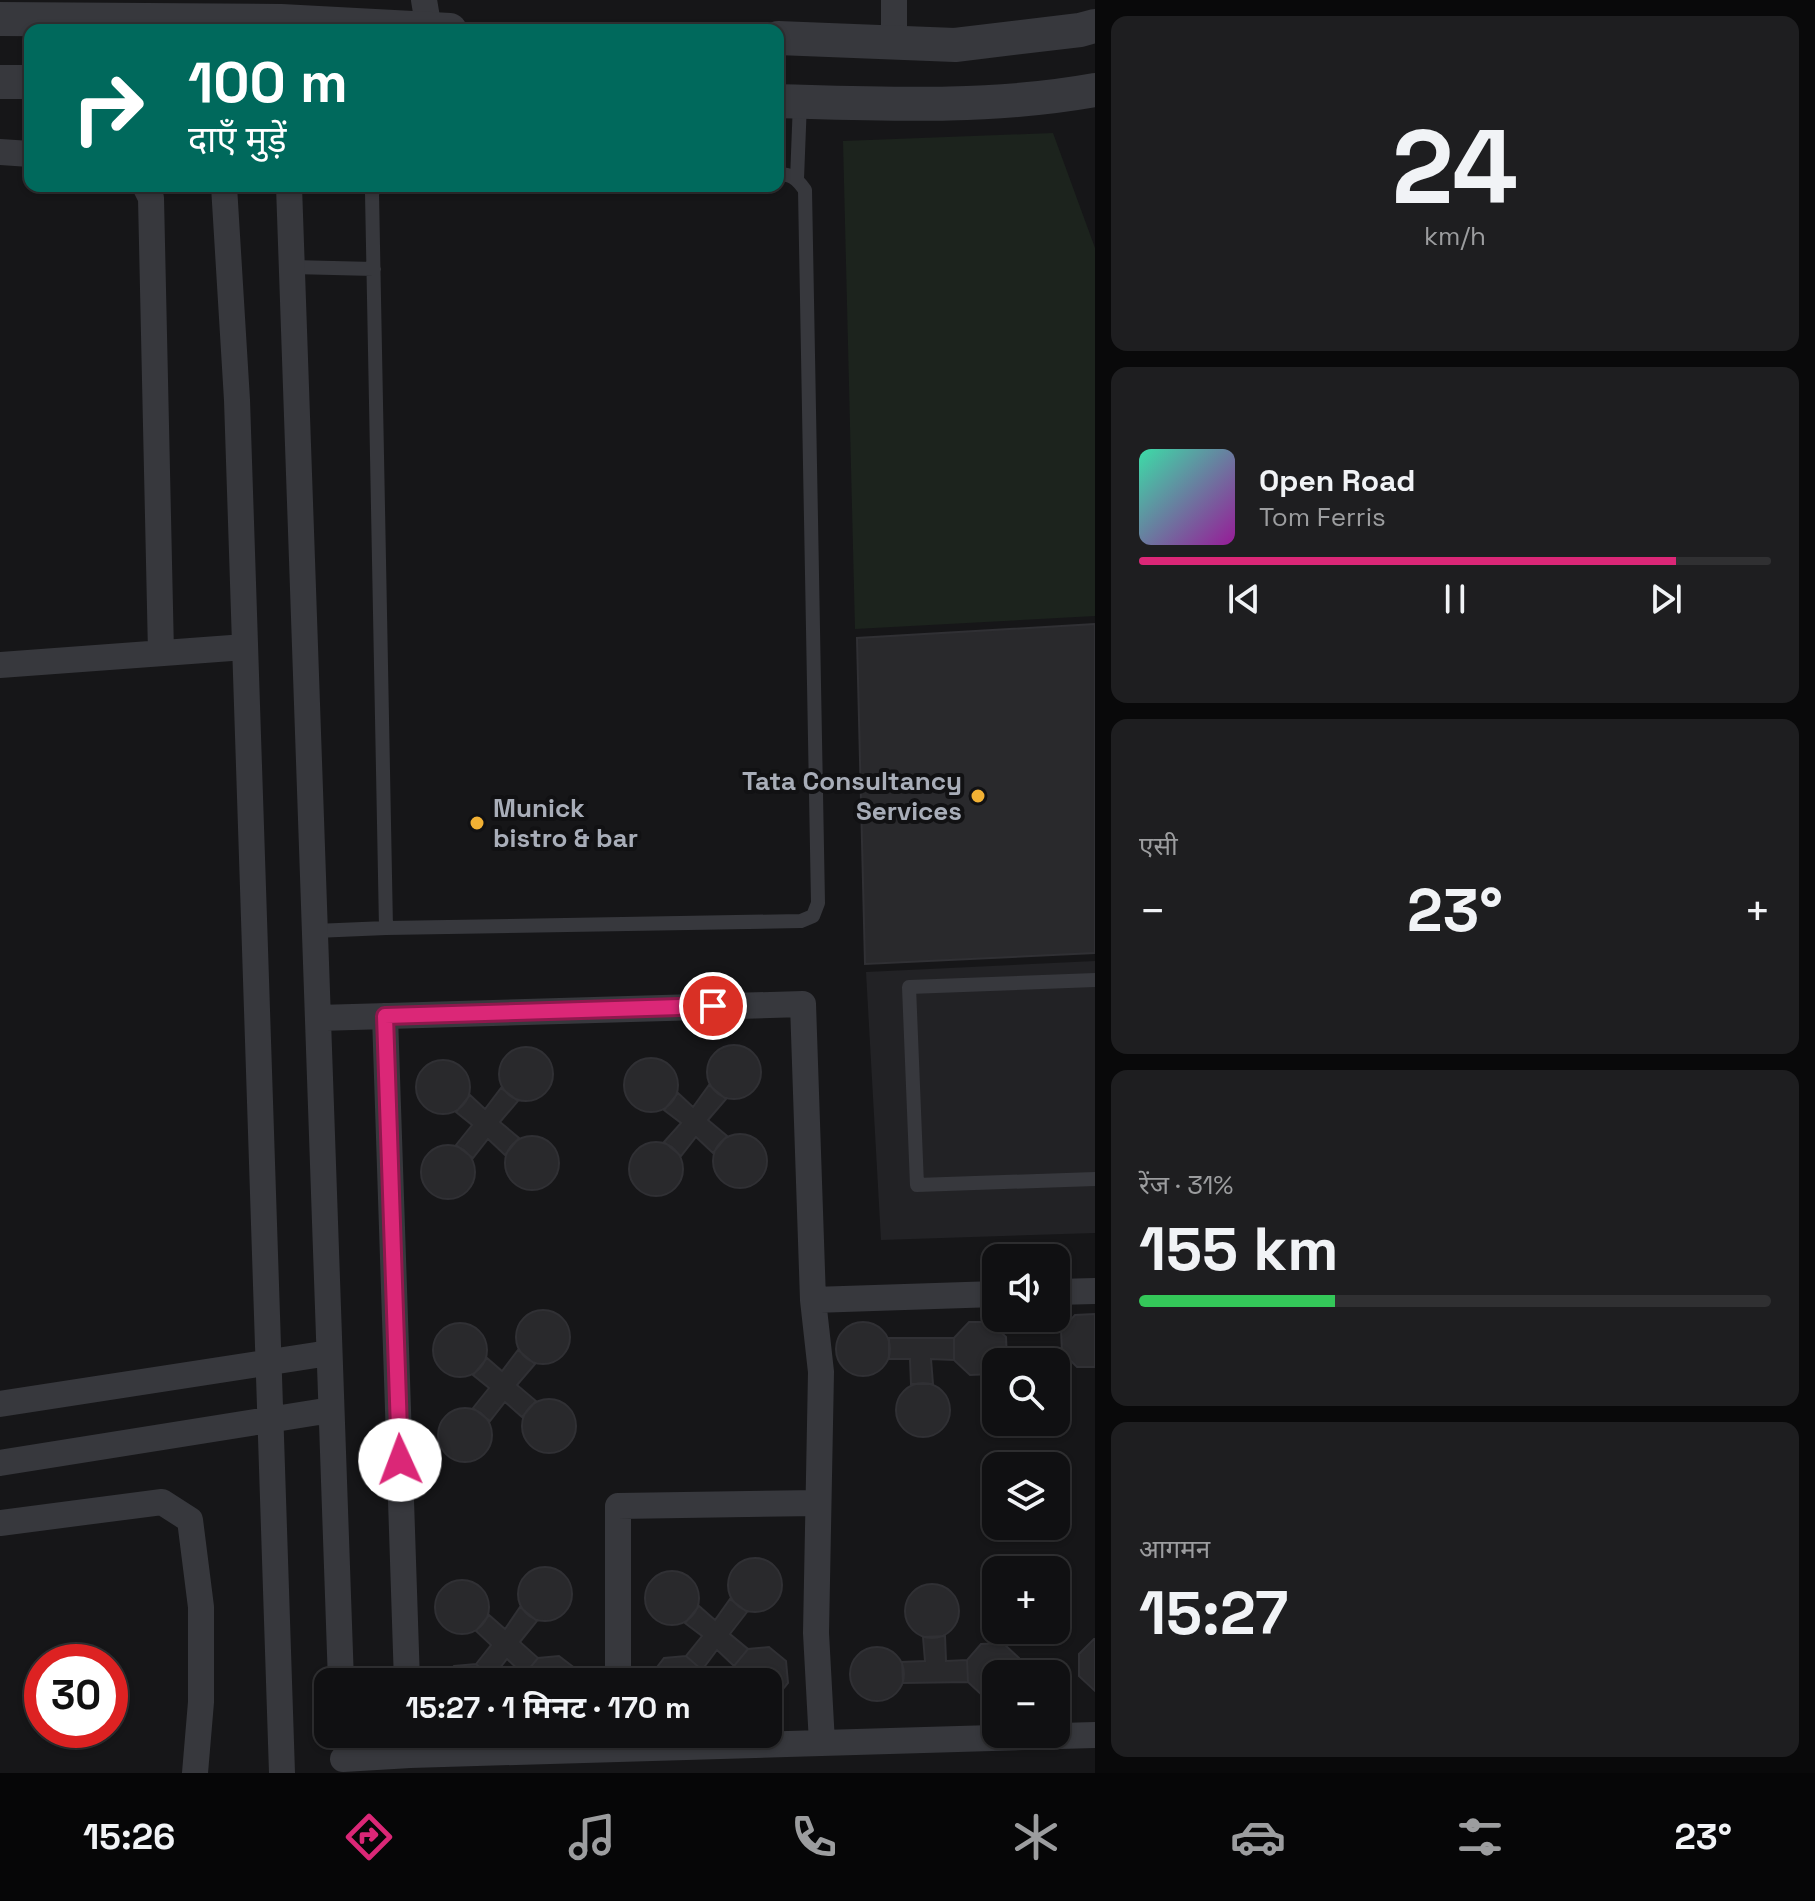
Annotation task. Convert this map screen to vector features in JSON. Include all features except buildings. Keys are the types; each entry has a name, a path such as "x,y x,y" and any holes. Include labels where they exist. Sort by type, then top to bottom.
{"street":[{"path":"424,0 428,24"},
{"path":"894,0 894,42"},
{"path":"0,19 124,10 331,24"},
{"path":"784,38 955,45 1095,26"},
{"path":"0,82 24,82"},
{"path":"789,101 919,105 1038,100 1095,90"},
{"path":"0,152 24,154"},
{"path":"148,192 151,198 161,653"},
{"path":"224,192 237,400 282,1773"},
{"path":"289,192 340,1668"},
{"path":"0,665 245,647"},
{"path":"318,1018 803,1004 813,1300 821,1372 816,1633 822,1743"},
{"path":"385,1016 407,1668"},
{"path":"1070,1292 1095,1291"},
{"path":"813,1300 982,1294"},
{"path":"0,1404 329,1353"},
{"path":"0,1463 331,1410"},
{"path":"0,1523 162,1502 190,1520 201,1607 201,1702 195,1773"},
{"path":"618,1668 618,1506 818,1503"},
{"path":"782,1743 1095,1735"},
{"path":"343,1755 389,1748"}],"lane":[{"path":"789,101 797,179"},
{"path":"315,931 801,921 813,916 818,903 805,190 797,179 784,174"},
{"path":"373,192 386,928"},
{"path":"292,267 374,269"},
{"path":"1095,980 909,987 917,1185 1095,1179"}],"shaded area":[{"path":"1053,133 1095,248 1095,616 855,629 843,141"},
{"path":"1095,961 1095,1233 881,1240 866,972"}],"place":[{"name":"Tata Consultancy Services","path":"978,796"},
{"name":"Munick bistro & bar","path":"477,823"}],"route":[{"path":"400,1460 385,1016 713,1006"}]}
